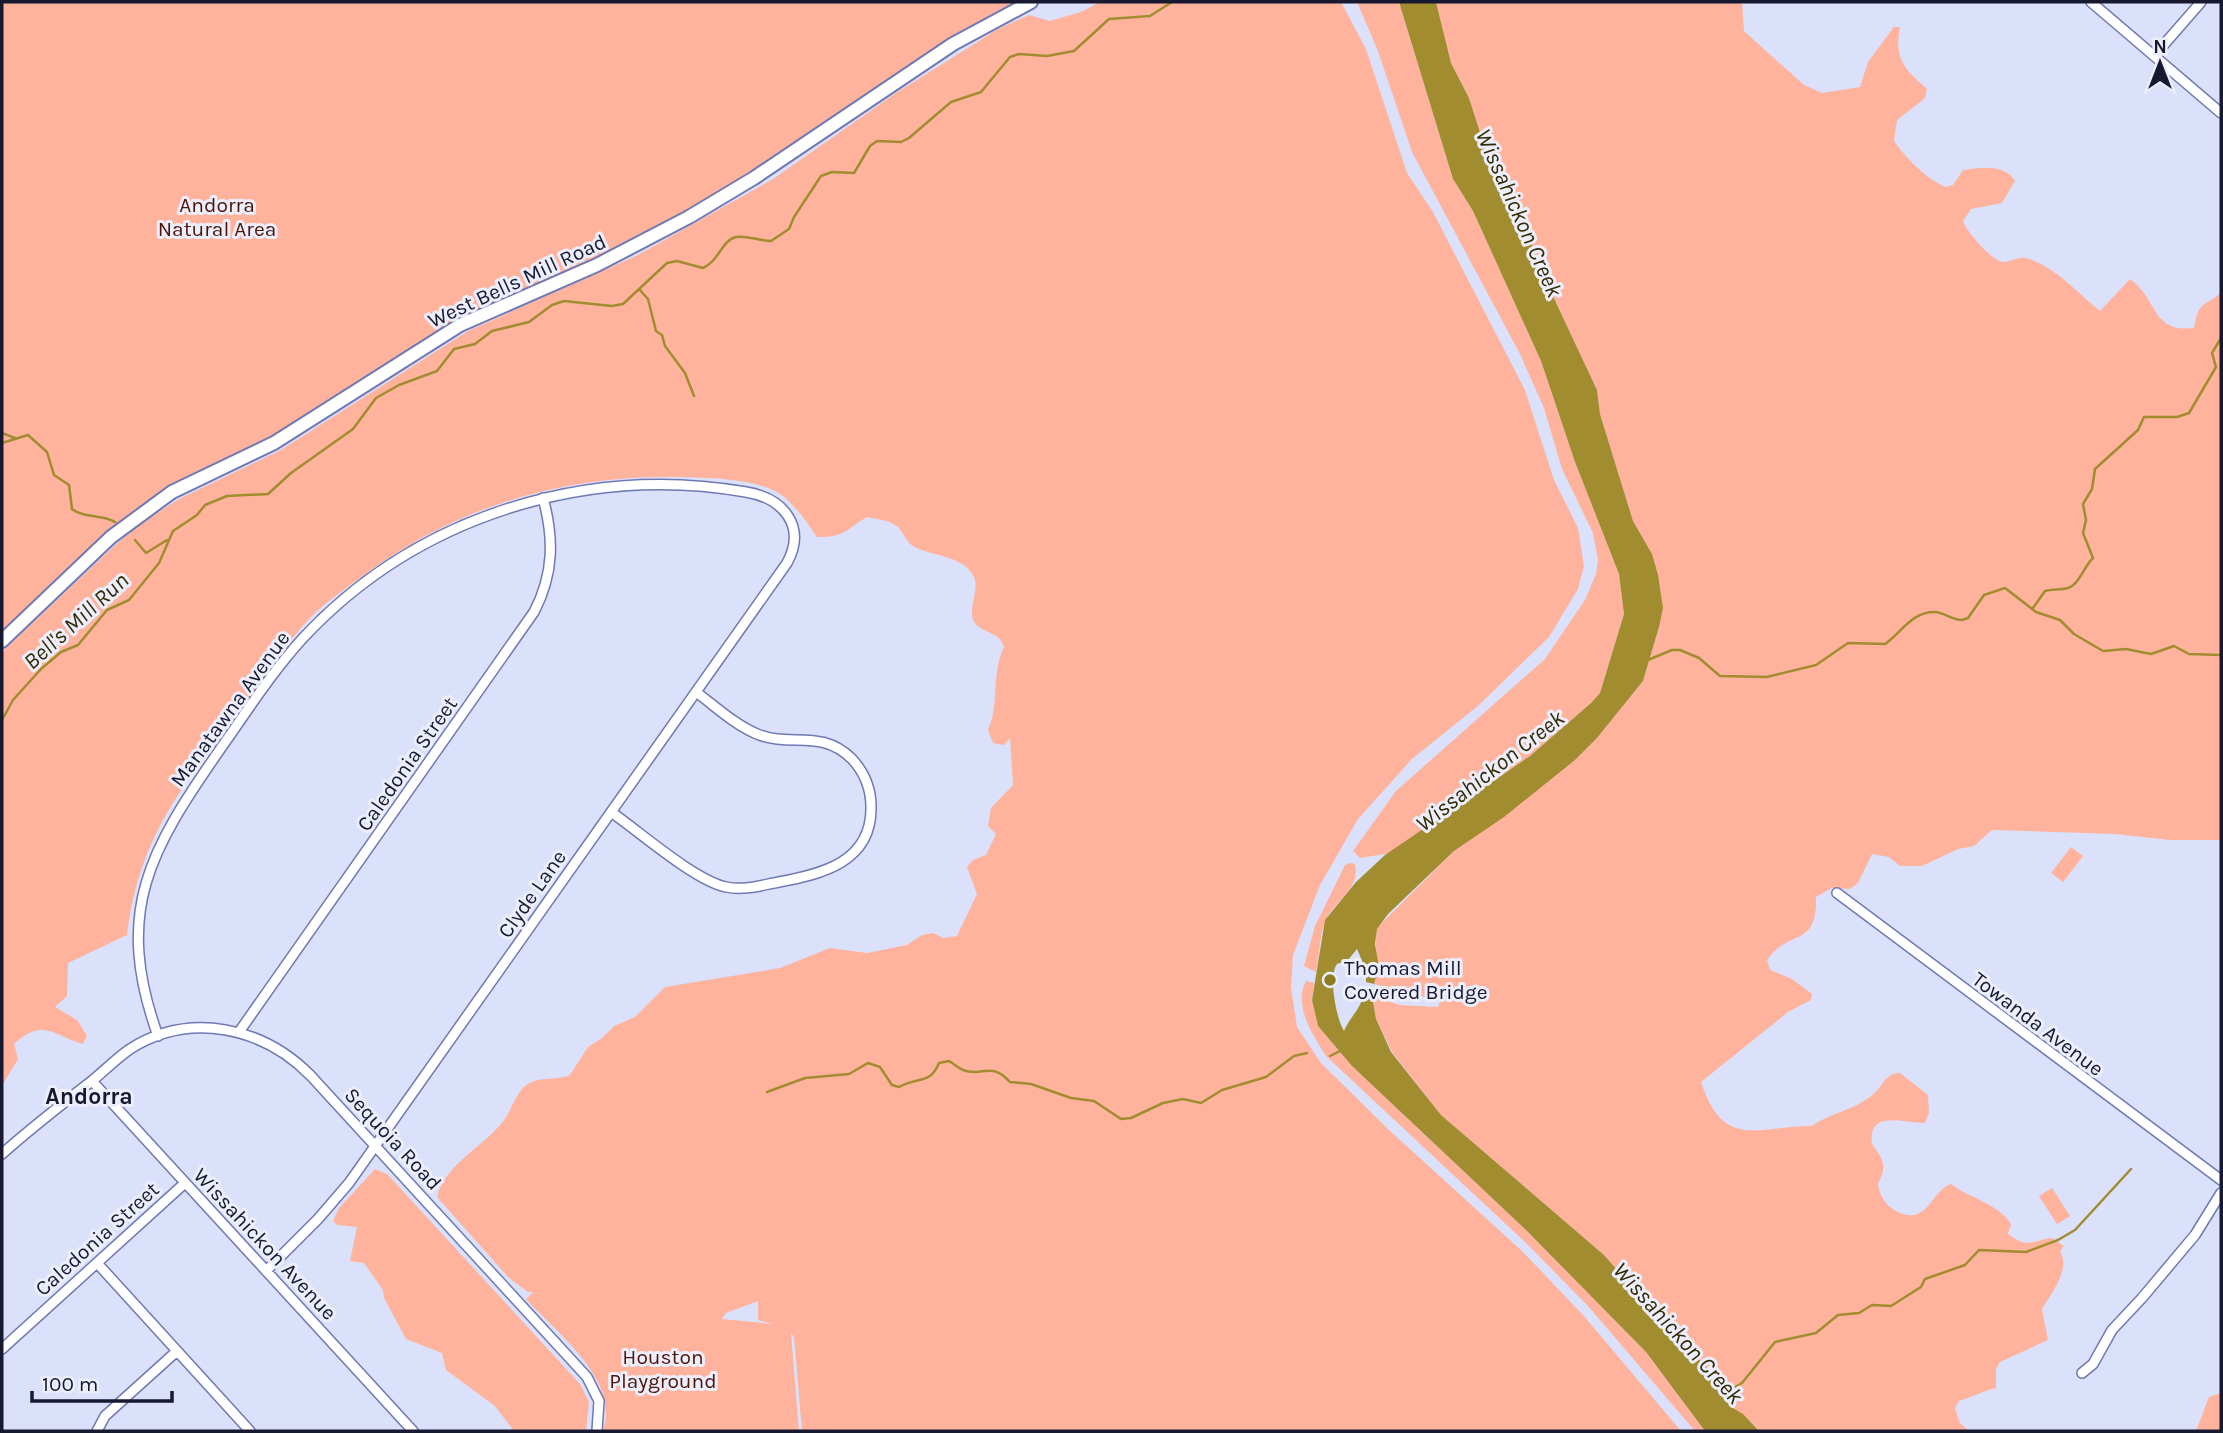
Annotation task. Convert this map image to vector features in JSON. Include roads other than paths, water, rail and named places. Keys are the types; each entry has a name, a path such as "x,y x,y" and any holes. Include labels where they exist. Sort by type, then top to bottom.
{"street":[{"name":"West Bells Mill Road","path":"2,640 111,537 172,492 274,443 468,321 597,265 689,217 754,178 953,44 1031,2"},
{"path":"2091,2 2221,113"},
{"path":"2154,56 2202,2"},
{"name":"Manatawna Avenue","path":"158,1036 146,1000 138,955 139,911 149,871 175,814 274,673 318,624 387,567 471,522 543,498 630,485 710,487 769,498 785,510 792,520"},
{"name":"Caledonia Street","path":"239,1032 534,612 546,584 551,556 550,526 543,498"},
{"name":"Clyde Lane","path":"266,1271 318,1219 375,1146 787,563 795,541 792,520"},
{"path":"611,812 710,881 744,888 818,875 841,864 864,838 871,803 860,769 837,747 810,738 775,738 756,733 696,692"},
{"name":"Towanda Avenue","path":"1837,893 2221,1180"},
{"name":"Sequoia Road","path":"92,1081 131,1049 158,1036 201,1028 239,1032 273,1046 293,1059 587,1377 597,1393 600,1417 597,1431"},
{"path":"2,1154 92,1081"},
{"name":"Wissahickon Avenue","path":"92,1081 413,1431"},
{"name":"Caledonia Street","path":"2,1349 185,1183"},
{"path":"2082,1373 2093,1364 2112,1330 2195,1235 2221,1194"},
{"path":"97,1263 250,1431"},
{"path":"97,1431 105,1416 177,1351"}],"waterway":[{"name":"Bell's Mill Run","path":"2,720 13,700 41,669 61,652 78,645 107,610 129,600 159,563 173,531 197,515 205,505 227,496 268,494 291,473 353,429 376,398 399,385 437,371 454,349 475,344 492,331 529,322 552,305 564,301 612,306 623,304 667,263 677,261 703,268 713,261 727,242 736,237 771,241 789,229 821,176 832,172 854,173 870,146 877,141 901,142 909,138 951,102 981,92 1010,57 1019,54 1047,56 1074,51 1109,19 1150,16 1172,2"},
{"path":"639,289 648,299 656,331 662,335 665,346 685,373 694,396"},
{"path":"2033,608 2045,591 2072,586 2093,558 2083,533 2086,520 2083,504 2092,489 2095,469 2138,430 2144,417 2177,417 2189,413 2216,367 2212,353 2221,338"},
{"path":"2,433 15,438"},
{"path":"2,443 28,435 47,452 54,475 69,485 72,509 115,522"},
{"path":"135,540 146,553 167,540"},
{"path":"1648,660 1672,650 1680,650 1699,658 1720,676 1767,677 1816,665 1848,643 1885,644 1920,615 1936,612 1958,620 1968,618 1984,595 2005,588 2036,612 2060,620 2074,634 2103,651 2126,649 2151,654 2174,646 2189,654 2221,655"},
{"path":"1330,1056 1342,1050"},
{"path":"767,1092 805,1078 849,1074 868,1063 880,1067 892,1085 899,1087 928,1077 939,1063 949,1061 970,1072 997,1072 1010,1082 1031,1084 1071,1098 1094,1101 1121,1119 1131,1118 1163,1103 1183,1099 1201,1103 1222,1090 1266,1077 1294,1056 1307,1053"},
{"name":"Wissahickon Creek","path":"1723,1394 1742,1383 1775,1342 1816,1333 1838,1315 1859,1313 1872,1305 1891,1306 1921,1287 1925,1279 1965,1265 1979,1250 2026,1252 2058,1240 2075,1230 2131,1169"}],"place":[{"name":"Thomas Mill Covered Bridge","path":"1330,980"}],"district":[{"name":"Andorra","path":"89,1096"}],"park label":[{"name":"Andorra Natural Area","path":"217,217"},
{"name":"Houston Playground","path":"663,1369"}]}
